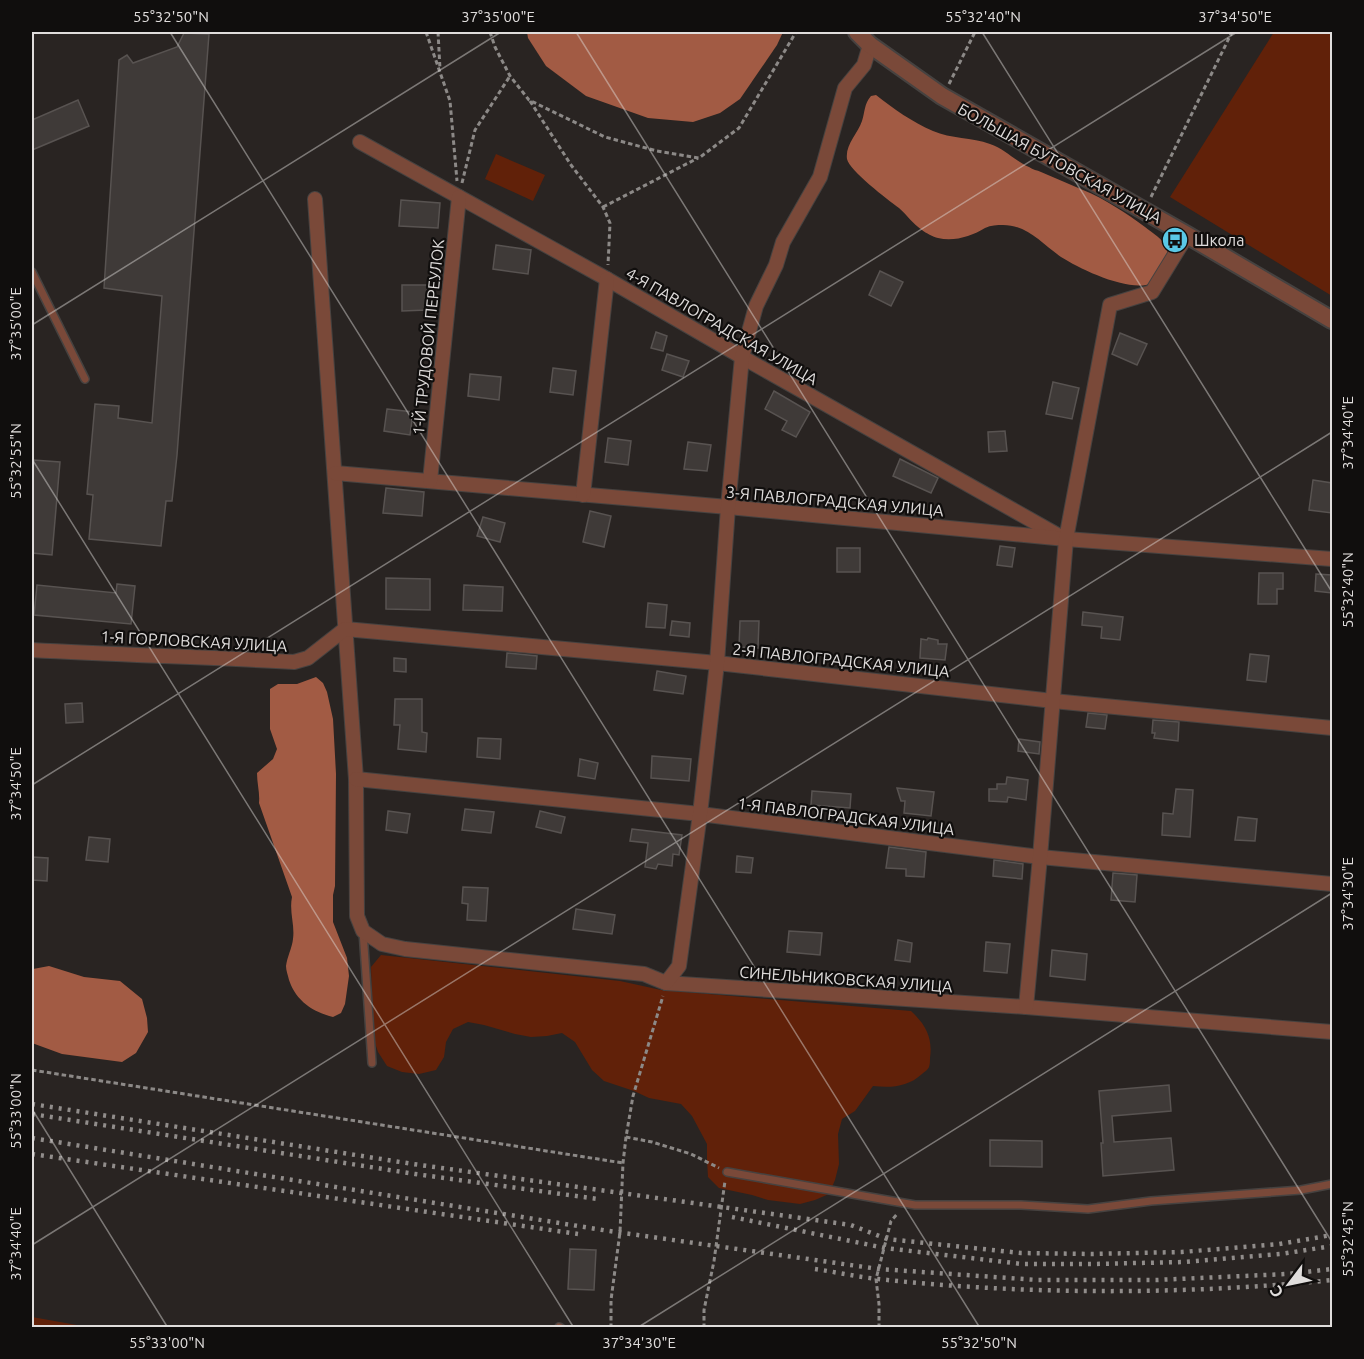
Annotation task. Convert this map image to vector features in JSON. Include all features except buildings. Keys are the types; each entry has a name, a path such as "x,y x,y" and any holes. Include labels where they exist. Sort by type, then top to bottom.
{"street":[{"name":"БОЛЬШАЯ БУТОВСКАЯ УЛИЦА","path":"857,32 870,45 942,96 1332,320"},
{"path":"666,983 679,966 700,814 717,663 742,357 756,306 776,265 783,242 820,177 845,88 864,65 870,45"},
{"name":"4-Я ПАВЛОГРАДСКАЯ УЛИЦА","path":"360,142 608,279 1066,539"},
{"name":"1-Й ТРУДОВОЙ ПЕРЕУЛОК","path":"430,481 459,197"},
{"path":"315,199 356,779 357,916 363,931"},
{"path":"1026,1007 1066,539 1110,305 1152,292 1187,235"},
{"path":"583,495 608,279"},
{"name":"3-Я ПАВЛОГРАДСКАЯ УЛИЦА","path":"334,473 1066,539 1332,559"},
{"name":"1-Я ГОРЛОВСКАЯ УЛИЦА","path":"32,650 294,662 308,658 345,629"},
{"name":"2-Я ПАВЛОГРАДСКАЯ УЛИЦА","path":"345,629 717,663 1053,701 1332,728"},
{"name":"1-Я ПАВЛОГРАДСКАЯ УЛИЦА","path":"356,779 700,814 1040,857 1332,884"},
{"name":"СИНЕЛЬНИКОВСКАЯ УЛИЦА","path":"363,931 382,944 405,949 644,974 666,983 1026,1007 1332,1032"}],"lane":[{"path":"32,272 85,378"},
{"path":"363,931 372,1063"},
{"path":"727,1172 915,1205 1021,1205 1088,1209 1151,1201 1301,1190 1332,1184"}],"path":[{"path":"426,32 450,101 459,197"},
{"path":"438,32 441,75"},
{"path":"490,32 510,76 603,207 610,223 608,279"},
{"path":"603,207 699,158 739,128 796,32"},
{"path":"942,96 975,32"},
{"path":"1144,210 1232,32"},
{"path":"459,197 475,130 510,76"},
{"path":"529,100 605,137 657,151 699,158"},
{"path":"611,1328 611,1300 620,1232 626,1137 633,1096 666,983"},
{"path":"32,1070 623,1163"},
{"path":"626,1137 691,1154 727,1172 714,1261 704,1310 704,1328"},
{"path":"879,1328 876,1279 891,1221 896,1214 915,1205"}],"shaded area":[{"path":"527,32 783,32 777,45 740,99 720,113 693,122 648,118 586,96 546,66 528,38"},
{"path":"1274,32 1332,32 1332,296 1170,197"},
{"path":"876,95 903,115 940,134 976,140 995,146 1032,169 1107,202 1163,242 1168,251 1165,263 1152,282 1146,285 1125,284 1069,262 1020,228 992,226 956,239 944,239 925,232 861,177 847,159 848,149 860,126 867,102 871,96"},
{"path":"496,154 545,175 533,201 485,179"},
{"path":"316,677 323,683 327,692 333,719 336,774 333,922 347,958 349,976 345,1004 341,1013 333,1017 319,1012 301,1000 289,980 286,966 293,939 292,897 259,803 257,777 257,773 273,759 277,749 270,729 270,689 278,684 297,684"},
{"path":"381,955 620,981 661,990 911,1011 924,1026 929,1037 930,1065 911,1082 893,1087 873,1086 855,1111 842,1119 838,1134 839,1164 829,1194 800,1204 768,1200 719,1188 708,1177 707,1144 692,1116 681,1104 649,1098 604,1081 592,1070 575,1042 562,1033 531,1037 468,1022 453,1029 446,1042 444,1057 436,1070 419,1074 402,1072 387,1066 378,1052 373,1037 371,967"},
{"path":"49,966 84,977 120,981 142,999 148,1032 136,1053 122,1062 62,1054 32,1043 32,971"},
{"path":"32,1317 88,1327 32,1327"}],"railway":[{"path":"32,1104 413,1164 851,1225 887,1239 1021,1253 1182,1252 1279,1244 1332,1235"},
{"path":"32,1114 415,1174 598,1199"},
{"path":"32,1138 609,1231 879,1269 1038,1280 1156,1280 1287,1274 1332,1269"},
{"path":"32,1154 578,1234"},
{"path":"732,1217 885,1248 1022,1264 1184,1262 1281,1254 1332,1246"},
{"path":"815,1269 870,1278 934,1284 1048,1290 1220,1288 1332,1280"}],"place":[{"name":"Школа","path":"1175,240"}]}
